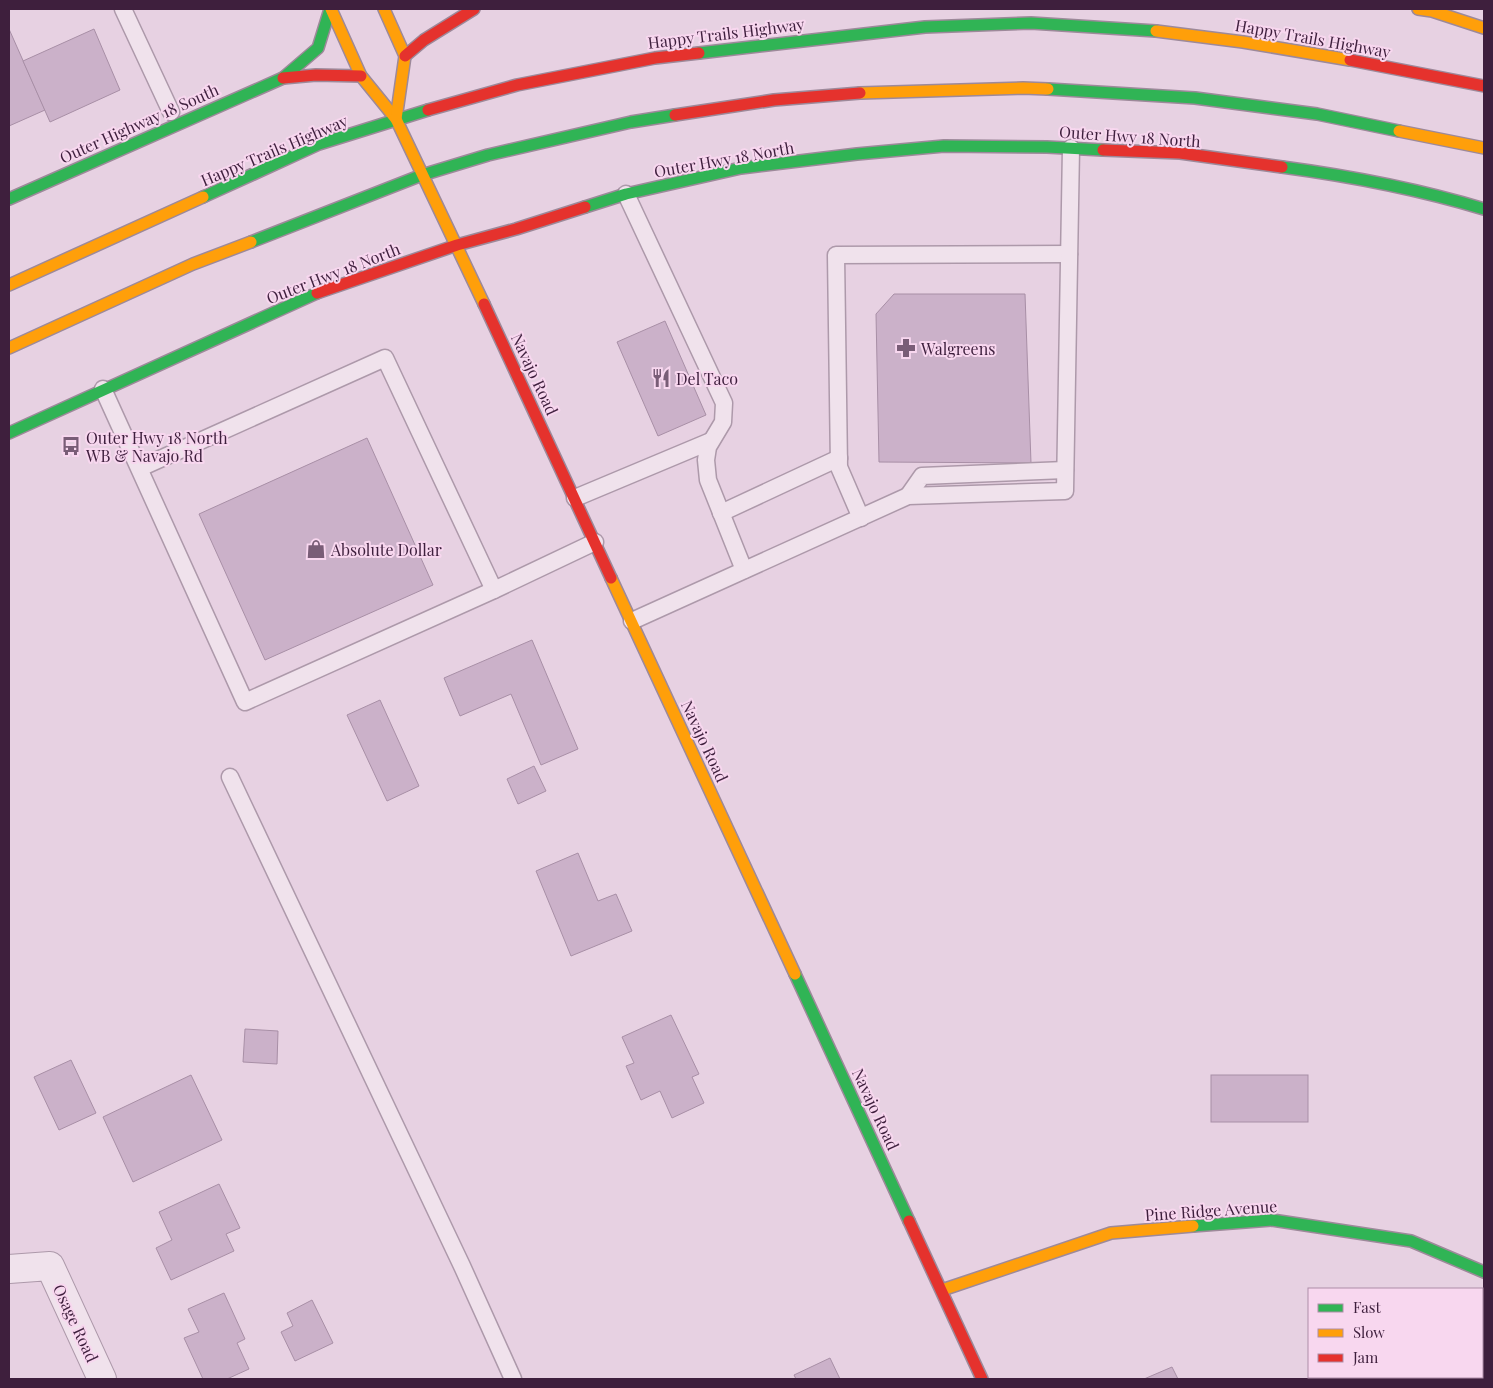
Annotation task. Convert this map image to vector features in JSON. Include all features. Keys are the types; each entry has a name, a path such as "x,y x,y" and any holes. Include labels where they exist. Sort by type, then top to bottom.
{"main road":[{"name":"Navajo Road","path":"330,9 360,76 396,118 457,245 982,1379"},
{"path":"283,78 318,48 330,9"},
{"path":"384,9 405,56 396,118"},
{"path":"405,56 424,40 474,9"},
{"path":"1418,9 1432,10 1484,28"},
{"name":"Happy Trails Highway","path":"9,285 319,144 396,118 517,85 655,58 925,27 1031,23 1148,30 1243,42 1334,57 1484,86"},
{"path":"283,78 316,75 360,76"},
{"name":"Outer Highway 18 South","path":"9,199 283,78"},
{"path":"9,348 193,264 422,175 488,156 631,122 774,100 884,91 1023,88 1195,98 1317,114 1484,148"},
{"name":"Outer Hwy 18 North","path":"9,432 322,291 457,245 516,229 626,194 741,168 944,146 1071,148 1180,153 1326,173 1444,197 1484,209"},
{"name":"Pine Ridge Avenue","path":"942,1290 1112,1233 1272,1220 1411,1241 1484,1272"}],"street":[{"name":"Osage Road","path":"9,1269 50,1266 102,1379"}],"lane":[{"path":"124,9 171,112"},
{"path":"632,620 908,496 1065,491 1071,148"},
{"path":"626,194 724,403 723,422 708,447 706,460 708,480 744,570"},
{"path":"861,518 840,467 839,458 836,255 1069,254"},
{"path":"140,468 385,358 494,590"},
{"path":"103,389 245,702 494,590 595,542"},
{"path":"575,498 711,441"},
{"path":"721,513 839,458"},
{"path":"230,777 462,1266 513,1379"}],"building":[{"path":"9,29 45,110 9,126"},
{"path":"94,29 120,90 50,122 23,61"},
{"name":"Walgreens","path":"894,294 1025,294 1031,463 879,462 876,314"},
{"name":"Del Taco","path":"665,321 706,415 658,436 617,342"},
{"name":"Absolute Dollar","path":"367,438 433,585 265,660 199,514"},
{"path":"532,640 578,749 541,765 511,694 460,716 444,678"},
{"path":"380,700 419,786 387,801 347,715"},
{"path":"534,766 546,791 518,804 507,779"},
{"path":"578,853 598,901 616,894 632,931 571,956 536,871"},
{"path":"671,1015 699,1074 692,1077 704,1103 672,1118 660,1091 641,1100 626,1066 634,1063 622,1037"},
{"path":"245,1029 278,1031 277,1064 243,1062"},
{"path":"71,1060 96,1113 59,1130 34,1077"},
{"path":"191,1075 222,1140 133,1182 103,1117"},
{"path":"1211,1075 1308,1075 1308,1122 1211,1122"},
{"path":"219,1184 240,1228 226,1234 234,1251 171,1280 156,1248 172,1240 159,1212"},
{"path":"224,1293 245,1339 237,1343 249,1369 227,1379 203,1379 184,1338 199,1332 188,1309"},
{"path":"312,1300 333,1343 295,1361 281,1332 293,1326 287,1313"},
{"path":"830,1358 840,1379 796,1379 794,1375"},
{"path":"1172,1367 1178,1379 1144,1379"},
{"path":"1438,1378 1474,1378 1474,1379"}],"traffic: fast":[{"path":"9,199 283,78 318,48 330,9"},
{"path":"699,53 925,27 1031,23 1156,31"},
{"path":"1048,89 1195,98 1317,114 1399,131"},
{"path":"203,197 319,144 428,110"},
{"path":"251,242 422,175 488,155 631,122 675,115"},
{"path":"585,207 626,194 741,168 857,154 944,146 1047,147 1103,150"},
{"path":"1282,167 1384,184 1484,209"},
{"path":"9,433 317,293"},
{"path":"795,974 909,1221"},
{"path":"1193,1226 1272,1220 1411,1241 1484,1272"}],"traffic: slow":[{"path":"331,9 361,76 396,119 484,304"},
{"path":"384,9 405,56 396,119"},
{"path":"1418,9 1432,11 1484,28"},
{"path":"1156,31 1243,42 1350,60"},
{"path":"860,93 1023,88 1048,89"},
{"path":"1399,131 1484,148"},
{"path":"9,285 203,197"},
{"path":"9,348 193,264 251,242"},
{"path":"611,578 795,974"},
{"path":"942,1290 1111,1233 1193,1226"}],"traffic: jam":[{"path":"405,56 424,40 474,9"},
{"path":"428,110 517,85 655,58 699,53"},
{"path":"1350,60 1484,86"},
{"path":"283,78 316,75 361,76"},
{"path":"675,115 774,100 860,93"},
{"path":"1103,150 1180,153 1282,167"},
{"path":"317,293 457,245 585,207"},
{"path":"484,304 611,578"},
{"path":"909,1221 982,1379"}],"place":[{"name":"Walgreens","path":"906,348"},
{"name":"Del Taco","path":"661,378"},
{"name":"Outer Hwy 18 North WB & Navajo Rd","path":"71,446"},
{"name":"Absolute Dollar","path":"316,549"}]}
